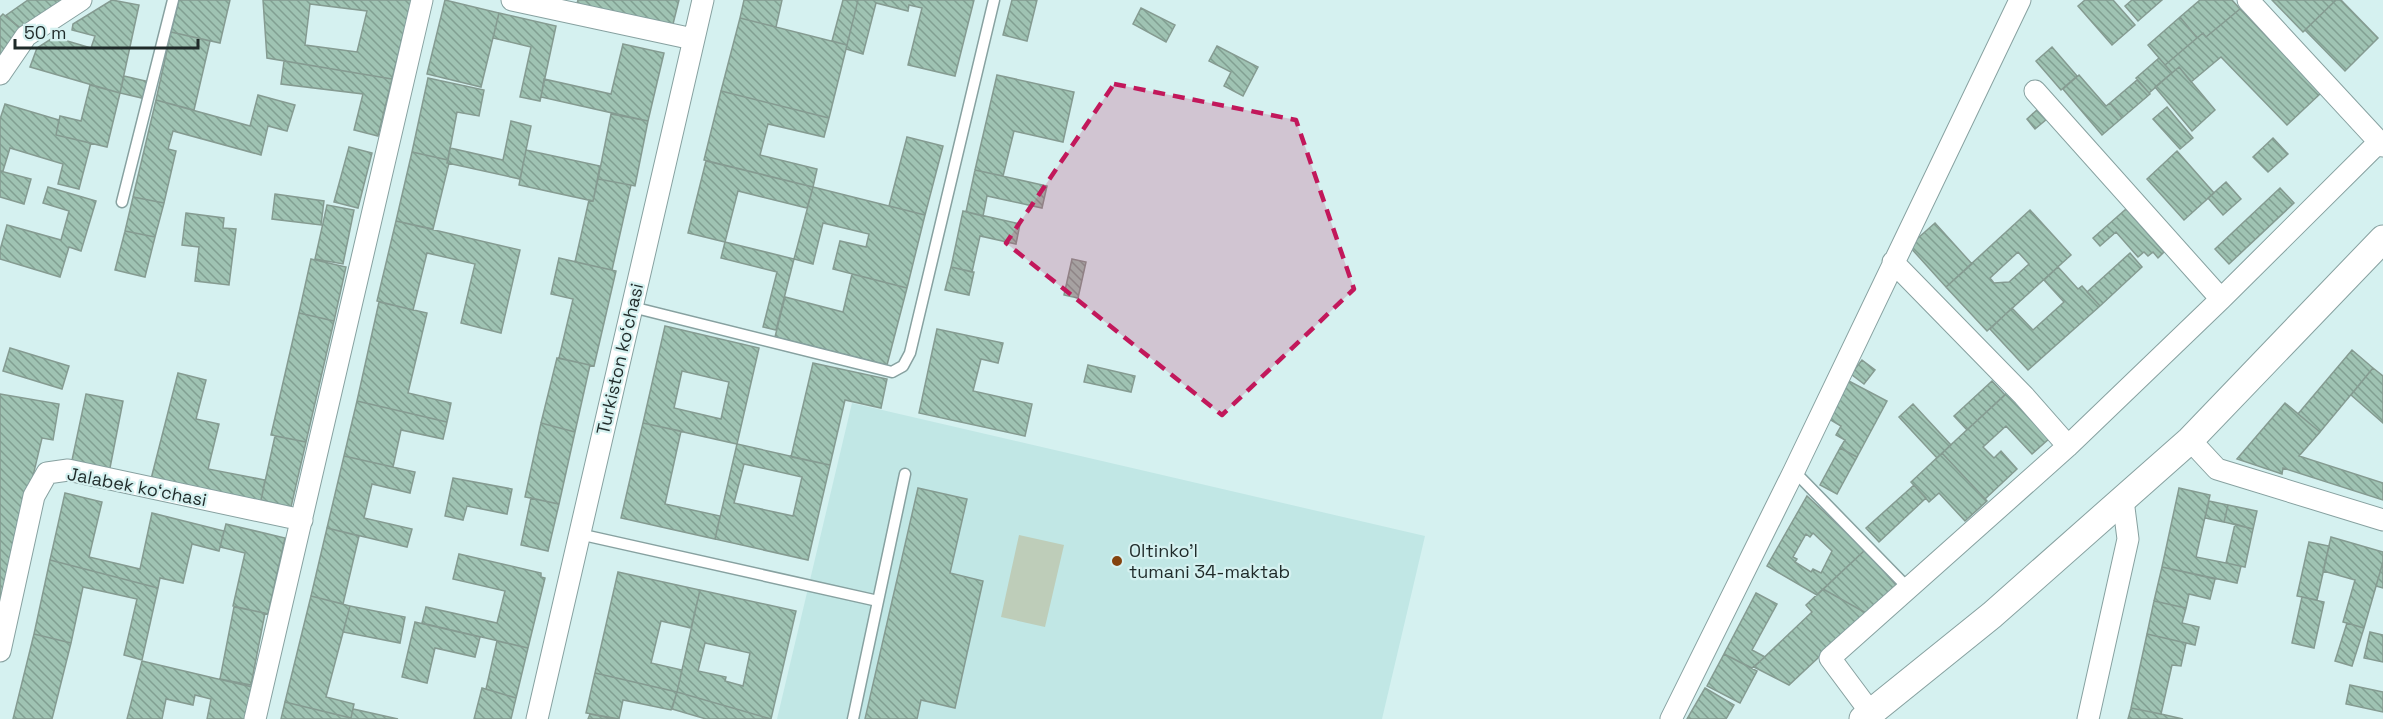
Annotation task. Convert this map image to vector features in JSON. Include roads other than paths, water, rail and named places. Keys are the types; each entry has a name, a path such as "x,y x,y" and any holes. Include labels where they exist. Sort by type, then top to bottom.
{"street":[{"path":"0,74 26,36 81,0"},
{"path":"255,719 422,0"},
{"path":"512,0 693,39"},
{"name":"Turkiston koʻchasi","path":"537,719 703,0"},
{"path":"1671,719 1794,471 2020,0"},
{"path":"2248,0 2381,144 2068,446 1830,658 1867,716 1992,615 2190,440 2383,239"},
{"path":"2035,91 2221,299"},
{"path":"1893,262 2024,396 2068,446"},
{"path":"2190,440 2217,469 2383,520"},
{"name":"Jalabek koʻchasi","path":"0,651 34,496 47,473 68,470 302,520"},
{"path":"2088,719 2128,538 2123,500"}],"lane":[{"path":"122,202 172,0"},
{"path":"632,307 892,372 903,366 910,353 994,0"},
{"path":"1794,471 1909,589"},
{"path":"853,719 905,474"},
{"path":"579,534 878,601"}],"place":[{"name":"Oltinko'l tumani 34-maktab","path":"1117,561"}]}
